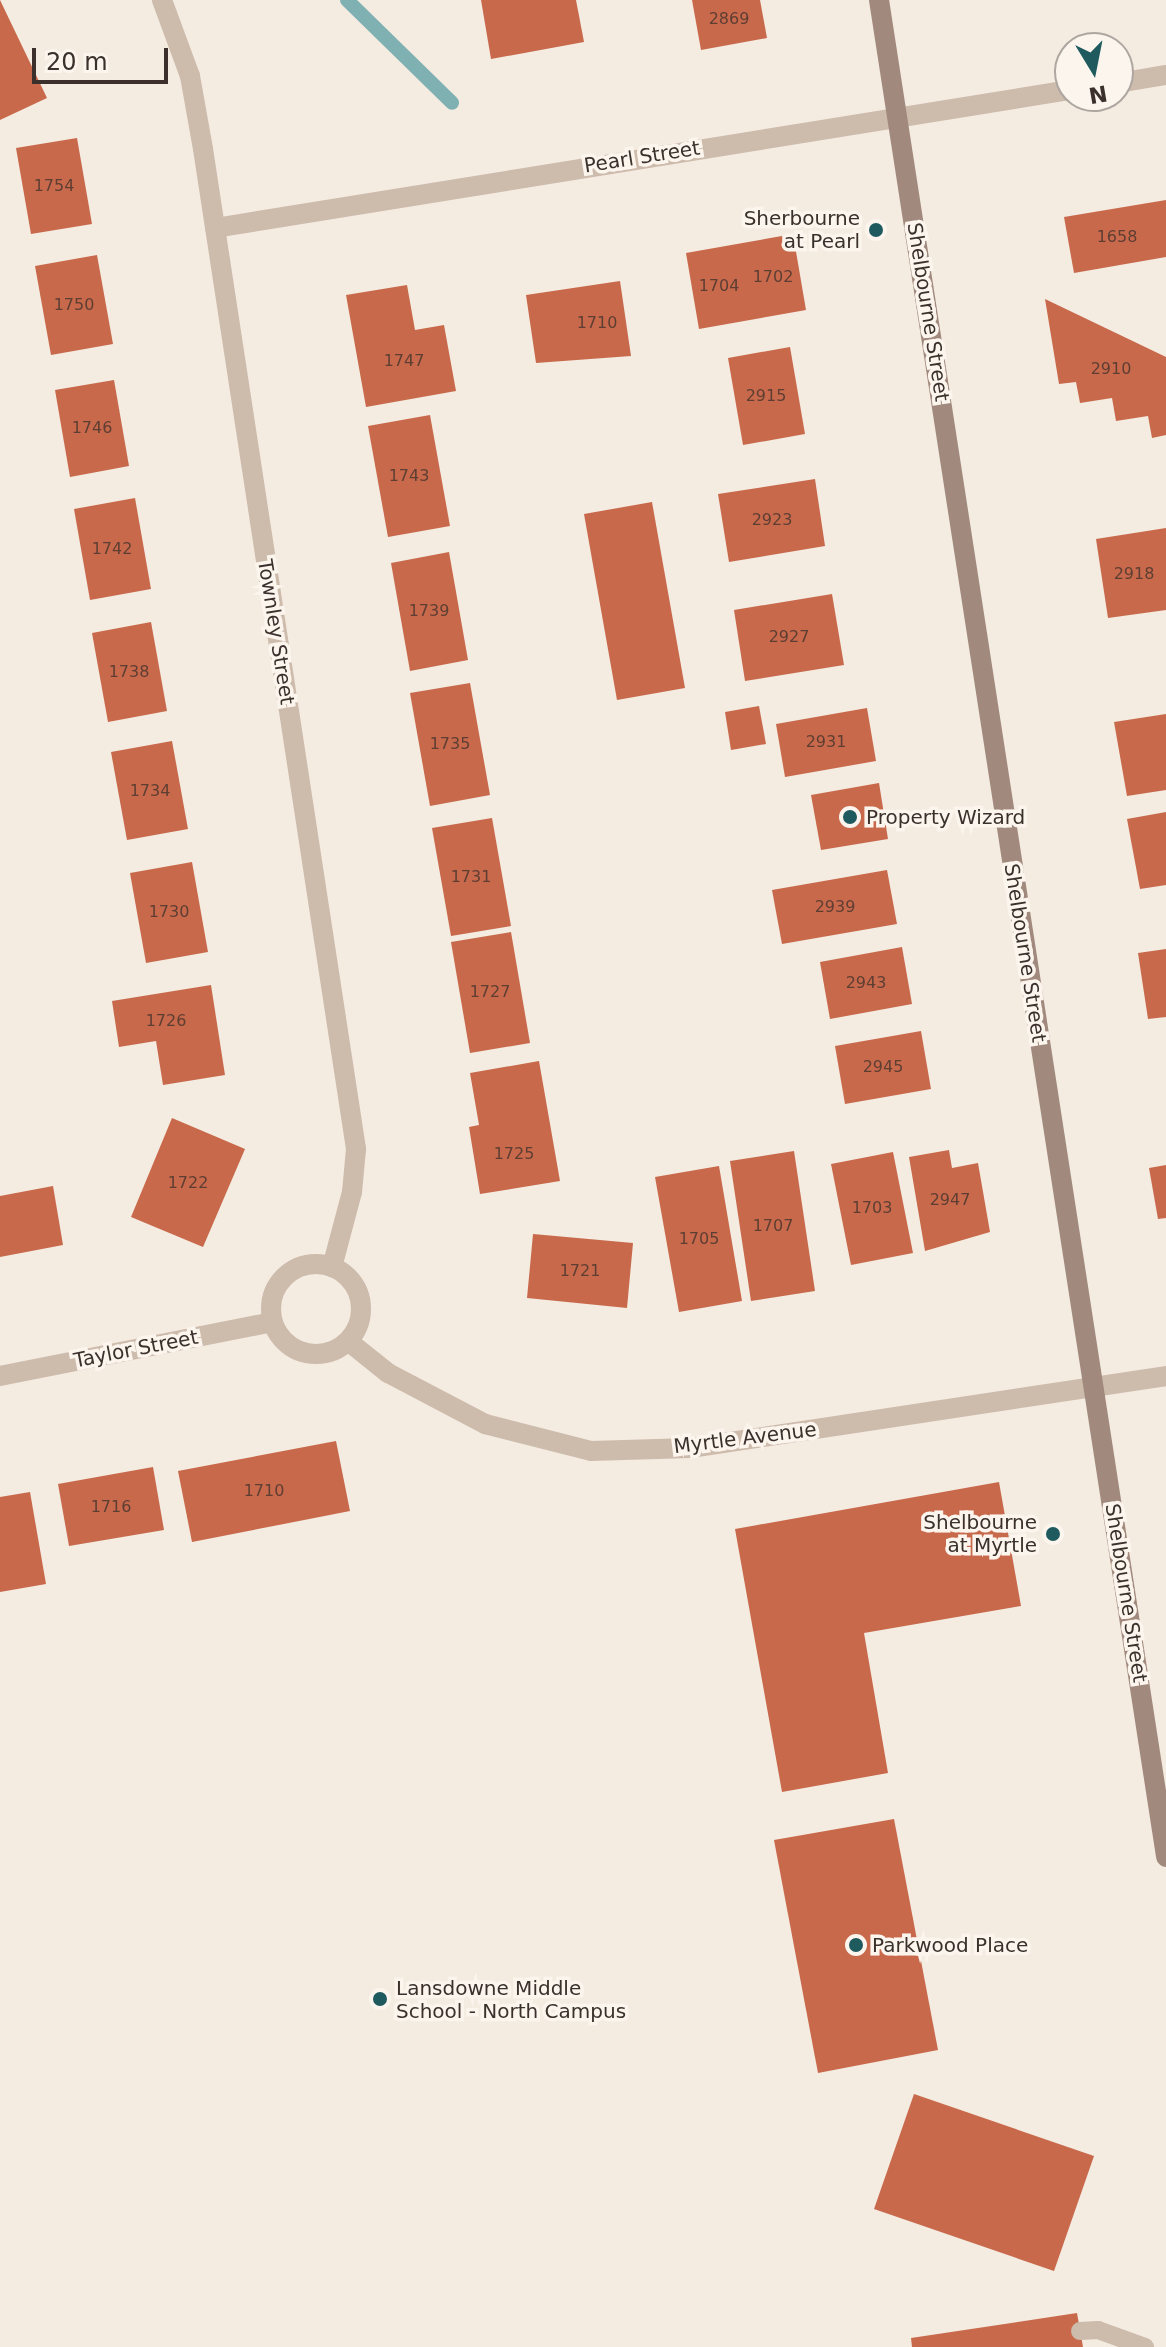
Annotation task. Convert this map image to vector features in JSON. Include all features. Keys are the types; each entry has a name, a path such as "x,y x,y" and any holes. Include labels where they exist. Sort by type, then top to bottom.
{"main road":[{"name":"Shelbourne Street","path":"879,0 1166,1857"}],"street":[{"name":"Townley Street","path":"162,0 190,76 356,1149 352,1192 332,1267"},
{"path":"1134,80 1166,75"},
{"name":"Pearl Street","path":"215,228 1054,92"},
{"path":"304,1265 332,1267 355,1286 360,1300 357,1329 348,1341 321,1354 305,1352 279,1336 272,1322 280,1281 304,1265"},
{"name":"Taylor Street","path":"0,1376 272,1322"},
{"name":"Myrtle Avenue","path":"348,1341 388,1373 485,1424 591,1451 690,1448 1166,1376"}],"lane":[{"path":"1080,2331 1098,2330 1145,2347"}],"building":[{"path":"0,0 47,98 0,120"},
{"path":"481,0 576,0 584,42 491,59"},
{"path":"692,0 760,0 767,38 701,50"},
{"path":"77,138 92,224 31,234 16,148"},
{"path":"1166,200 1166,257 1074,273 1064,217"},
{"path":"793,234 806,310 699,329 686,253"},
{"path":"97,255 113,344 51,355 35,266"},
{"path":"620,281 631,356 536,363 526,295"},
{"path":"407,285 415,330 444,325 456,391 366,407 346,295"},
{"path":"1045,299 1166,357 1166,435 1152,438 1148,416 1116,421 1112,398 1080,403 1076,382 1059,384"},
{"path":"790,347 805,434 743,445 728,358"},
{"path":"114,380 129,466 70,477 55,390"},
{"path":"430,415 450,526 388,537 368,426"},
{"path":"815,479 825,546 729,562 718,494"},
{"path":"135,498 151,589 90,600 74,509"},
{"path":"652,502 685,688 617,700 584,514"},
{"path":"1166,528 1166,610 1108,618 1096,539"},
{"path":"449,552 468,660 410,671 391,563"},
{"path":"832,594 844,665 745,681 734,610"},
{"path":"151,622 167,711 108,722 92,633"},
{"path":"470,683 490,795 430,806 410,693"},
{"path":"759,706 766,744 731,750 725,712"},
{"path":"867,708 876,761 785,777 776,724"},
{"path":"1166,714 1166,790 1127,796 1114,722"},
{"path":"172,741 188,829 127,840 111,752"},
{"name":"Property Wizard","path":"879,783 888,839 821,850 811,795"},
{"path":"1166,812 1166,885 1140,889 1127,819"},
{"path":"492,818 511,926 451,936 432,828"},
{"path":"192,862 208,952 146,963 130,873"},
{"path":"887,870 897,924 782,944 772,890"},
{"path":"511,932 530,1043 470,1053 451,942"},
{"path":"902,947 912,1004 830,1019 820,962"},
{"path":"1166,949 1166,1017 1148,1019 1138,953"},
{"path":"211,985 225,1075 163,1085 156,1041 119,1047 112,1001"},
{"path":"921,1031 931,1089 845,1104 835,1046"},
{"path":"539,1061 560,1181 480,1194 469,1127 479,1125 470,1073"},
{"path":"172,1118 245,1149 203,1247 131,1217"},
{"path":"949,1150 952,1168 978,1163 990,1232 925,1251 909,1157"},
{"path":"794,1151 815,1291 751,1301 730,1161"},
{"path":"893,1152 913,1253 851,1265 831,1164"},
{"path":"1166,1165 1166,1218 1158,1219 1149,1168"},
{"path":"719,1166 742,1301 679,1312 655,1177"},
{"path":"53,1186 63,1245 0,1257 0,1196"},
{"path":"533,1234 633,1243 627,1308 527,1298"},
{"path":"336,1441 350,1511 192,1542 178,1471"},
{"path":"153,1467 164,1530 69,1546 58,1484"},
{"path":"999,1482 1021,1606 864,1633 888,1773 782,1792 735,1529"},
{"path":"30,1492 46,1584 0,1592 0,1497"},
{"name":"Parkwood Place","path":"894,1819 938,2050 818,2073 774,1840"},
{"path":"914,2094 1094,2156 1054,2271 874,2209"},
{"path":"1077,2313 1083,2347 912,2347 911,2338"}],"waterway":[{"path":"347,0 452,103"}],"place":[{"name":"Sherbourne at Pearl","path":"876,230"},
{"name":"Property Wizard","path":"850,817"},
{"name":"Shelbourne at Myrtle","path":"1053,1534"},
{"name":"Parkwood Place","path":"856,1945"},
{"name":"Lansdowne Middle School - North Campus","path":"380,1999"}]}
